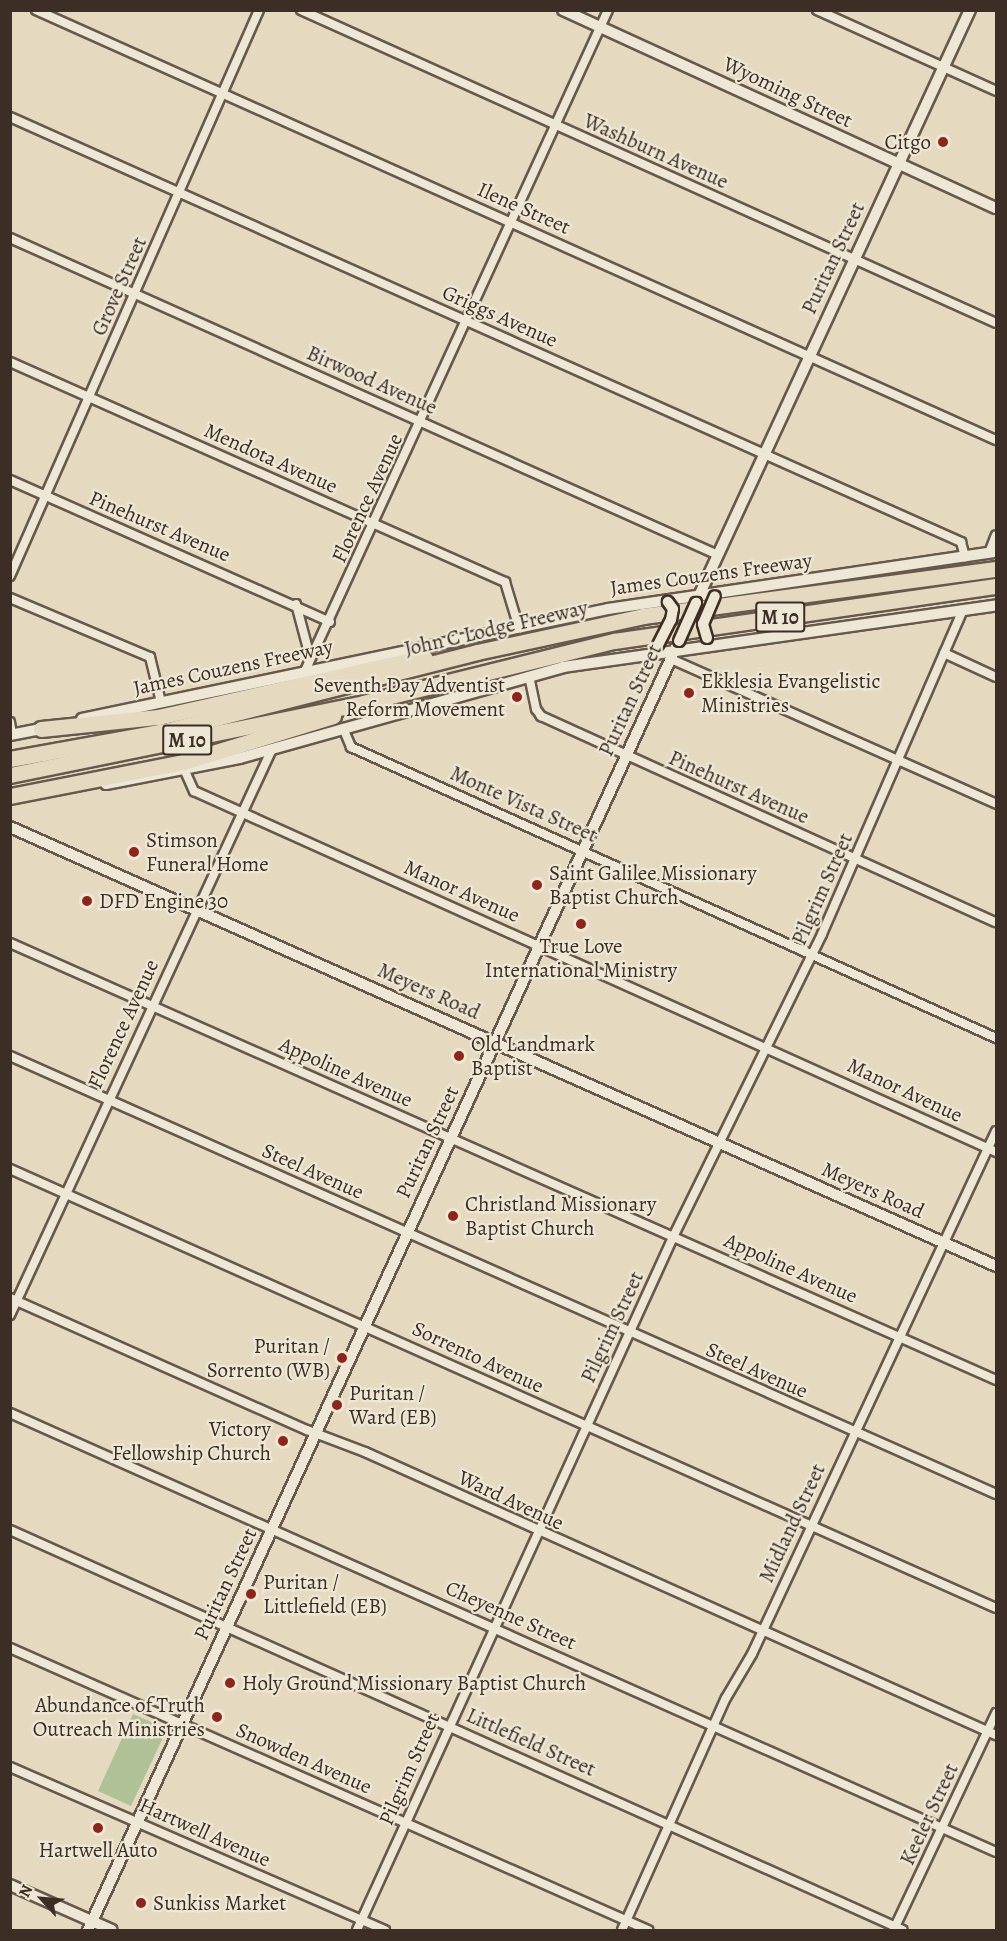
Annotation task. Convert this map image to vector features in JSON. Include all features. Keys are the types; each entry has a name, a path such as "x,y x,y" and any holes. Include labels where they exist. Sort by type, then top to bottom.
{"highway":[{"name":"John C Lodge Freeway","path":"10,759 169,730 477,652 643,616 996,569"},
{"name":"John C Lodge Freeway","path":"10,775 363,703 614,641 996,586"},
{"path":"41,729 158,717 452,651 477,652"},
{"path":"10,796 234,749 310,726 363,703"}],"street":[{"name":"Ilene Street","path":"36,10 996,440"},
{"name":"Grove Street","path":"10,576 259,10"},
{"name":"Washburn Avenue","path":"301,10 996,323"},
{"name":"Wyoming Street","path":"563,10 996,208"},
{"name":"Florence Avenue","path":"305,671 375,524 608,10"},
{"path":"817,10 996,91"},
{"name":"Puritan Street","path":"90,1926 809,355 970,10"},
{"name":"Griggs Avenue","path":"10,117 961,542 965,557"},
{"name":"Birwood Avenue","path":"10,238 718,555"},
{"name":"Mendota Avenue","path":"10,362 507,583 519,628"},
{"name":"Pinehurst Avenue","path":"10,480 296,604 330,622"},
{"path":"993,552 996,536"},
{"name":"James Couzens Freeway","path":"11,735 305,671 519,628 665,601 698,598 726,590 993,552"},
{"path":"719,643 707,638 703,624 715,596 726,590"},
{"path":"10,598 150,657 161,702"},
{"path":"625,657 658,645 671,620 673,609 665,601"},
{"path":"296,604 308,649 315,652"},
{"path":"10,796 185,771 272,749 529,676 625,657 996,605"},
{"name":"Pilgrim Street","path":"357,1930 493,1627 674,1235 813,952 963,610"},
{"path":"675,650 898,760 996,804"},
{"path":"944,653 996,677"},
{"name":"Pinehurst Avenue","path":"529,676 538,714 620,748 626,757 996,922"},
{"path":"10,722 11,735"},
{"name":"Monte Vista Street","path":"343,728 351,747 813,952 996,1038"},
{"name":"Florence Avenue","path":"10,1315 14,1300 272,749"},
{"name":"Manor Avenue","path":"185,771 194,791 766,1046 996,1152"},
{"name":"Meyers Road","path":"10,827 996,1266"},
{"name":"Appoline Avenue","path":"10,943 674,1235 996,1380"},
{"name":"Steel Avenue","path":"10,1056 629,1333 996,1494"},
{"name":"Midland Street","path":"622,1930 715,1726 763,1629 942,1242 996,1131"},
{"name":"Sorrento Avenue","path":"10,1170 366,1326 996,1608"},
{"name":"Ward Avenue","path":"14,1300 537,1532 763,1629 996,1735"},
{"name":"Cheyenne Street","path":"10,1413 273,1528 996,1852"},
{"name":"Littlefield Street","path":"10,1530 671,1823 897,1929"},
{"name":"Snowden Avenue","path":"10,1648 648,1930"},
{"name":"Keeler Street","path":"897,1929 941,1828 996,1713"},
{"name":"Hartwell Avenue","path":"10,1767 384,1930"},
{"path":"10,1885 90,1926 112,1930"}],"green space":[{"path":"133,1714 167,1729 131,1806 98,1791"}],"place":[{"name":"Citgo","path":"943,142"},
{"name":"Ekklesia Evangelistic Ministries","path":"689,693"},
{"name":"Seventh Day Adventist Reform Movement","path":"517,697"},
{"name":"Stimson Funeral Home","path":"134,852"},
{"name":"Saint Galilee Missionary Baptist Church","path":"537,885"},
{"name":"DFD Engine 30","path":"87,901"},
{"name":"True Love International Ministry","path":"581,924"},
{"name":"Old Landmark Baptist","path":"459,1056"},
{"name":"Christland Missionary Baptist Church","path":"453,1216"},
{"name":"Puritan / Sorrento (WB)","path":"342,1358"},
{"name":"Puritan / Ward (EB)","path":"337,1405"},
{"name":"Victory Fellowship Church","path":"283,1441"},
{"name":"Puritan / Littlefield (EB)","path":"251,1594"},
{"name":"Holy Ground Missionary Baptist Church","path":"230,1683"},
{"name":"Abundance of Truth Outreach Ministries","path":"217,1717"},
{"name":"Hartwell Auto","path":"98,1828"},
{"name":"Sunkiss Market","path":"141,1903"}]}
